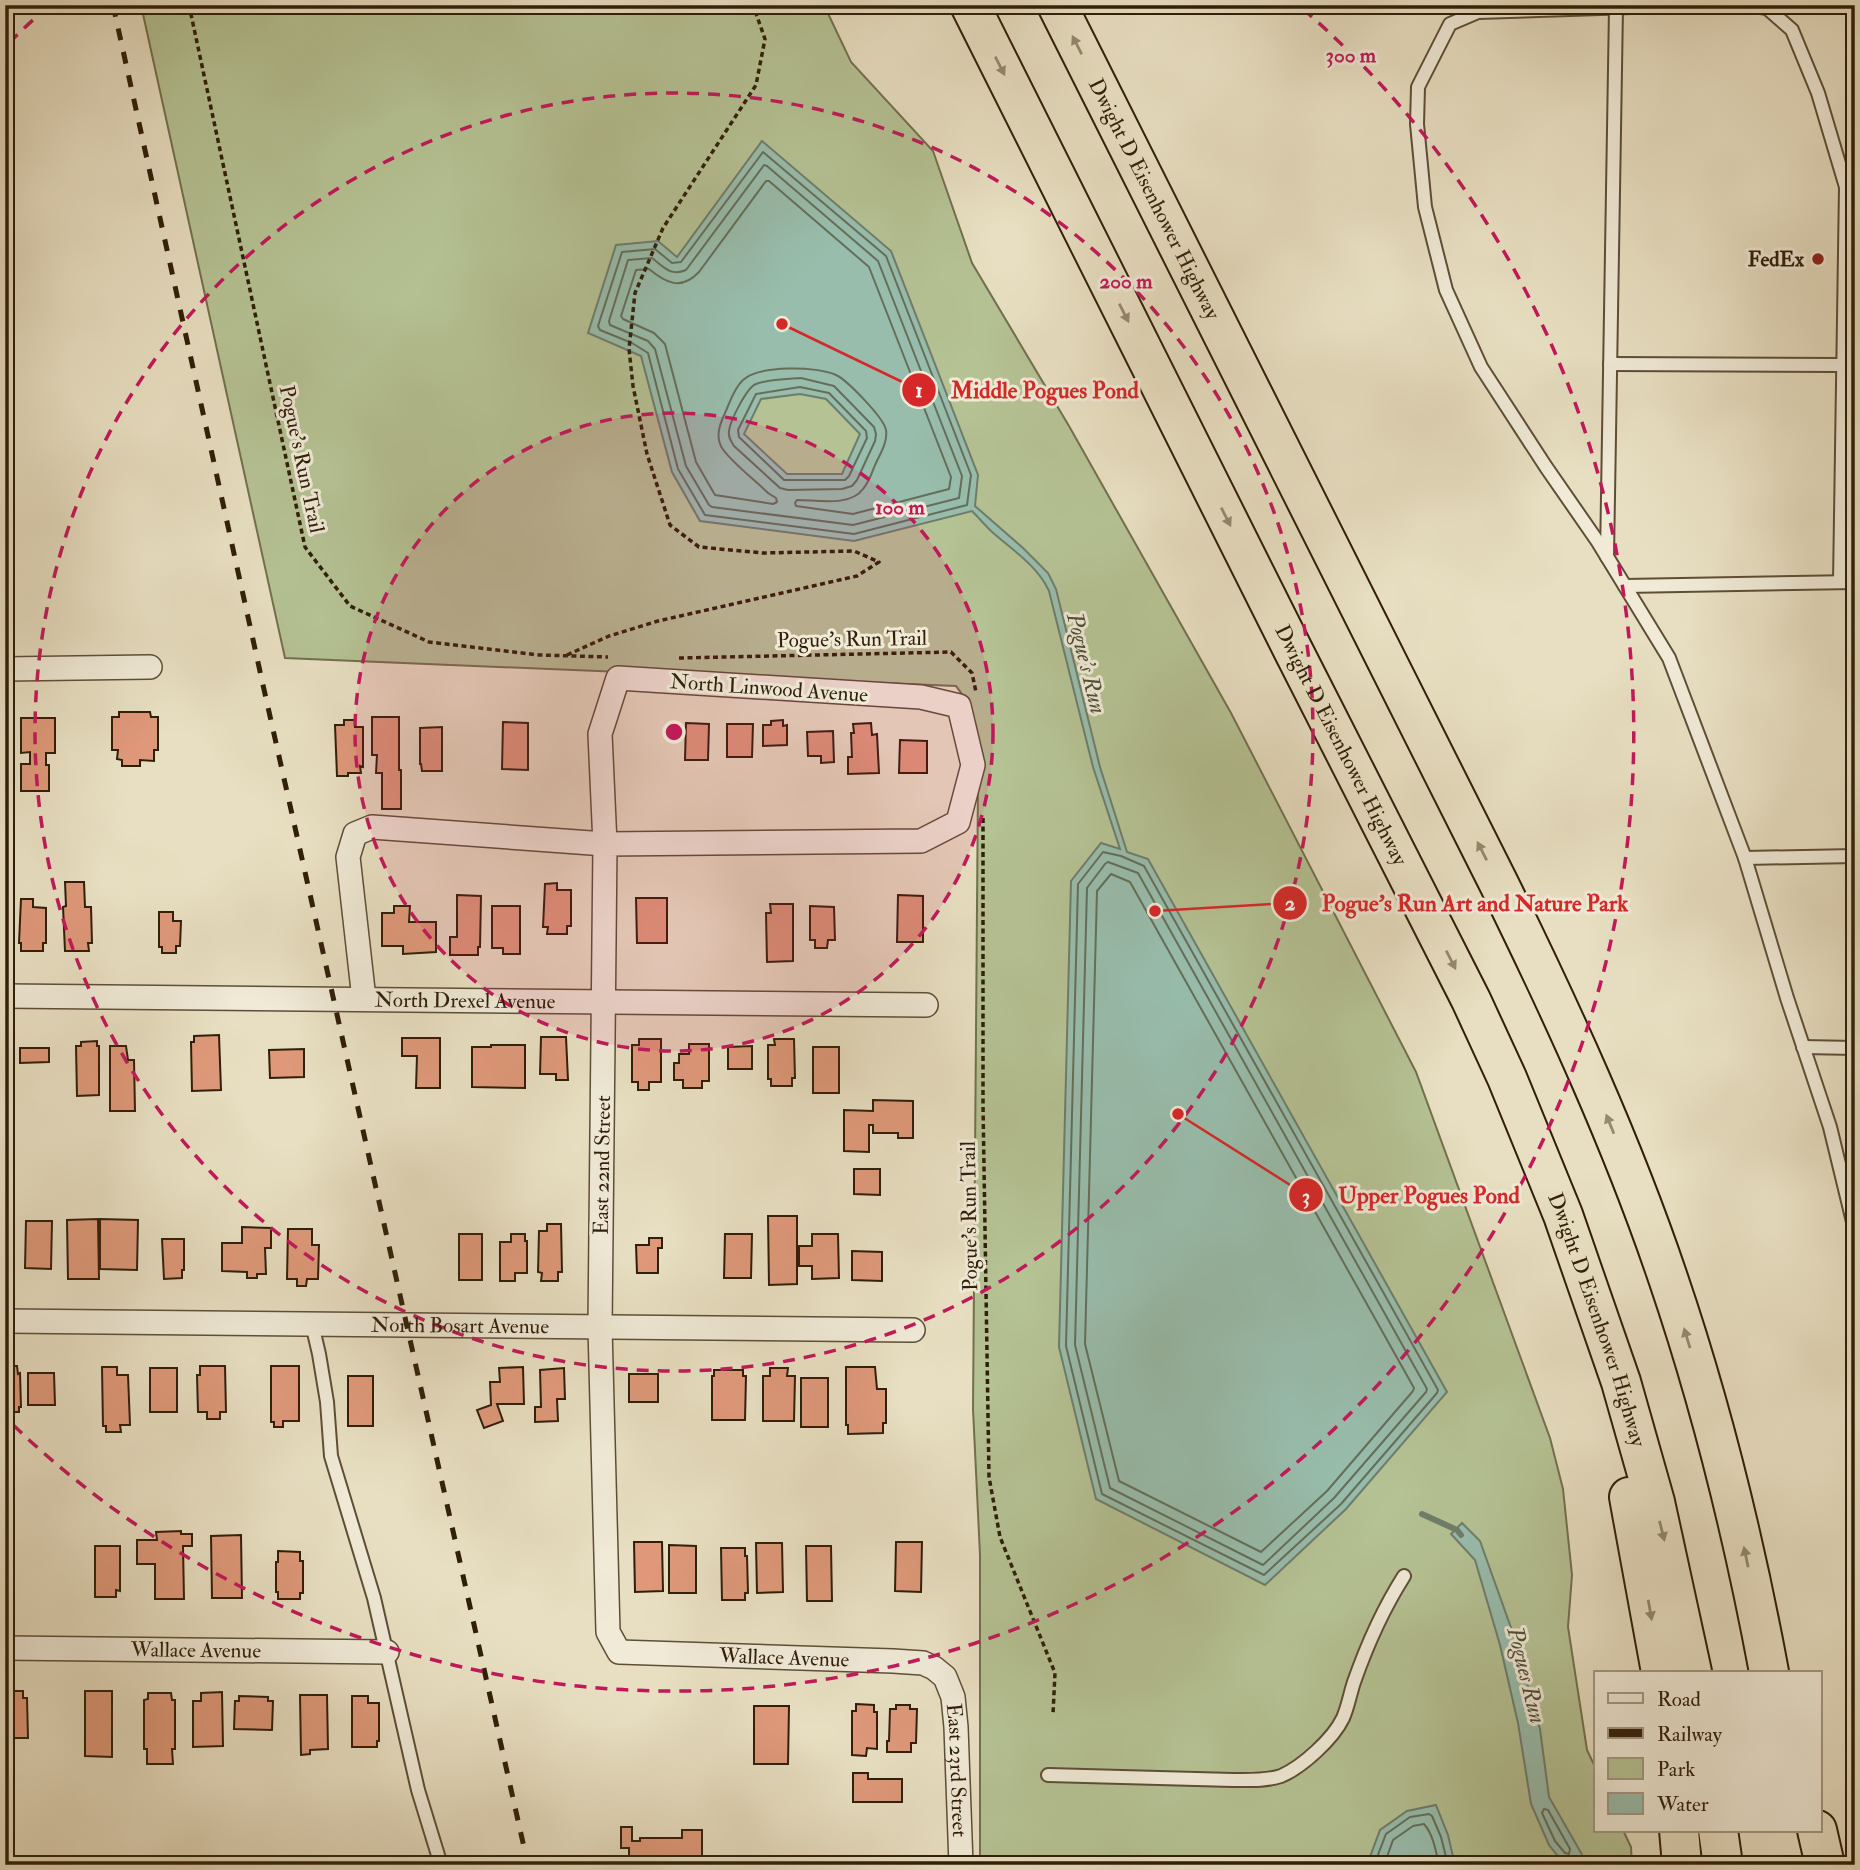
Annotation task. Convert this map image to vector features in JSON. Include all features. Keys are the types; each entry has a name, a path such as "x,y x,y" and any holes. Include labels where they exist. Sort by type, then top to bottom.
{"highway":[{"name":"Dwight D Eisenhower Highway","path":"970,5 1471,1000 1507,1079 1556,1198 1621,1382 1664,1540 1692,1671"},
{"name":"Dwight D Eisenhower Highway","path":"1057,5 1499,884 1584,1064 1672,1289 1736,1510 1769,1671"},
{"path":"1577,1256 1628,1489 1661,1671"},
{"path":"1755,1598 1775,1671"},
{"path":"1679,1832 1682,1865"},
{"path":"1718,1832 1723,1865"},
{"path":"1795,1832 1799,1865"},
{"path":"1817,1832 1825,1865"}],"street":[{"path":"5,669 150,667"},
{"name":"North Linwood Avenue","path":"605,844 921,841 958,821 973,765 959,706 920,697 618,668"},
{"name":"East 22nd Street","path":"618,668 600,734 605,844 600,1327 608,1632 619,1652"},
{"path":"364,999 348,857 355,834 372,827 605,844"},
{"name":"North Drexel Avenue","path":"5,996 926,1004"},
{"name":"North Bosart Avenue","path":"5,1321 913,1330"},
{"name":"Wallace Avenue","path":"5,1648 387,1652"},
{"name":"Wallace Avenue","path":"619,1652 923,1663 945,1677"},
{"name":"East 23rd Street","path":"945,1677 953,1697 957,1727 961,1865"}],"lane":[{"path":"1693,5 1478,12 1450,24 1418,87 1417,124 1425,207 1446,290 1482,367 1669,658 1745,858 1787,998 1830,1127 1855,1230"},
{"path":"1749,5 1767,8 1792,30 1818,93 1846,187 1840,582"},
{"path":"1607,558 1616,8"},
{"path":"1846,187 1855,200"},
{"path":"1610,364 1843,365"},
{"path":"1625,586 1855,582"},
{"path":"1745,858 1855,856"},
{"path":"1803,1047 1855,1048"},
{"path":"312,1324 327,1402 331,1456 374,1598 418,1790 441,1865"},
{"path":"1048,1775 1233,1780 1261,1780 1281,1776 1327,1741 1343,1719 1354,1682 1375,1630 1404,1576"}],"path":[{"name":"Pogue's Run Trail","path":"189,5 305,547 350,607 429,642 565,656 618,668"},
{"path":"565,656 609,636 658,621 857,576 879,562 854,551 763,553 699,547 670,525 647,454 633,386 629,349 635,293 663,228 756,85 765,39 753,5"},
{"name":"Pogue's Run Trail","path":"670,658 951,652 972,673 978,699"},
{"name":"Pogue's Run Trail","path":"983,807 983,1105 989,1477 1000,1538 1055,1672 1053,1714"}],"green space":[{"path":"141,5 824,5 851,62 933,151 972,263 1069,426 1231,713 1416,1072 1550,1438 1563,1489 1572,1575 1568,1627 1587,1750 1594,1765 1594,1832 1624,1832 1631,1847 1632,1865 980,1865 980,1555 973,1409 978,781 972,719 963,696 956,686 285,658"}],"water":[{"path":"762,141 891,251 978,475 975,506 1048,573 1056,589 1100,767 1127,852 1148,859 1447,1392 1346,1509 1265,1585 1096,1499 1059,1347 1071,881 1101,843 1120,849 1093,767 1049,591 1038,573 972,511 854,541 700,521 672,472 641,356 588,333 616,245 658,241 677,257","holes":["800,394 826,399 860,434 842,474 787,474 744,434 761,399"]},
{"path":"1462,1523 1480,1541 1514,1636 1540,1729 1549,1797 1588,1865 1565,1865 1549,1845 1531,1804 1518,1723 1500,1645 1475,1560 1451,1534"},
{"path":"1436,1805 1448,1835 1455,1865 1367,1865 1380,1830 1407,1811"}],"building":[{"path":"119,712 150,712 151,717 158,717 158,750 154,750 154,761 140,760 140,766 122,766 122,760 117,759 118,750 112,750 112,717 119,717"},
{"path":"372,717 399,717 401,809 382,809 382,773 376,773 377,755 372,755"},
{"path":"21,718 55,718 55,753 46,753 49,791 21,791 21,764 30,764 30,752 21,753"},
{"path":"344,720 355,720 355,727 363,727 363,767 360,766 361,773 337,776 335,725 344,725"},
{"path":"783,720 783,726 787,725 787,745 763,746 763,725"},
{"path":"503,722 528,723 528,770 502,769"},
{"path":"686,723 709,724 708,760 685,760"},
{"path":"871,723 872,735 877,734 879,773 848,774 848,757 852,757 853,724"},
{"path":"727,724 753,724 752,757 727,757"},
{"path":"442,727 442,771 422,771 420,728"},
{"path":"833,731 834,762 821,763 821,756 808,756 807,732"},
{"path":"900,740 927,741 927,773 899,773"},
{"path":"65,882 84,882 85,907 91,907 92,943 88,943 89,951 65,951"},
{"path":"557,883 557,890 571,890 571,926 567,926 567,934 547,934 548,927 543,927 545,884"},
{"path":"457,895 481,896 478,955 450,955 450,937 457,937"},
{"path":"898,895 923,896 923,942 897,942"},
{"path":"636,898 667,898 667,943 637,943"},
{"path":"21,899 33,899 33,907 46,908 46,943 43,943 43,951 21,951"},
{"path":"770,904 793,904 793,961 767,962 766,913 771,913"},
{"path":"394,906 410,906 409,922 436,922 436,952 403,954 403,946 382,946 382,913 394,913"},
{"path":"492,906 520,906 520,954 503,954 503,948 492,948"},
{"path":"810,906 834,907 835,940 828,940 827,948 815,948 815,940 810,940"},
{"path":"159,912 173,912 173,921 181,921 180,946 176,946 176,953 162,953 162,947 159,947"},
{"path":"219,1035 221,1090 192,1091 191,1042 194,1042 194,1036"},
{"path":"541,1037 566,1037 568,1080 556,1080 556,1074 540,1074"},
{"path":"402,1038 440,1038 440,1088 416,1088 417,1056 402,1056"},
{"path":"5,1039 10,1039 11,1101 5,1101"},
{"path":"639,1039 661,1039 661,1082 649,1082 649,1090 638,1090 638,1082 632,1082 632,1045 639,1045"},
{"path":"774,1039 794,1039 795,1078 792,1078 792,1086 771,1086 771,1079 768,1079 768,1045 775,1045"},
{"path":"97,1041 99,1095 77,1096 76,1046 81,1046 81,1042"},
{"path":"689,1044 709,1044 709,1081 702,1081 702,1088 683,1088 683,1080 674,1080 674,1063 679,1063 679,1054 689,1054"},
{"path":"525,1045 525,1088 472,1087 472,1047"},
{"path":"110,1046 126,1046 128,1060 134,1060 135,1111 110,1111"},
{"path":"752,1046 752,1069 728,1069 728,1047"},
{"path":"813,1047 839,1047 839,1093 813,1093"},
{"path":"20,1048 49,1048 49,1062 20,1063"},
{"path":"304,1049 304,1077 270,1078 269,1050"},
{"path":"873,1100 913,1101 913,1138 898,1138 898,1133 873,1133 873,1125 869,1125 869,1152 844,1151 844,1110 873,1111"},
{"path":"854,1169 880,1169 880,1195 854,1194"},
{"path":"768,1216 797,1216 797,1284 769,1285"},
{"path":"98,1219 99,1279 68,1279 67,1220"},
{"path":"100,1219 138,1220 137,1270 100,1269"},
{"path":"26,1221 52,1221 51,1269 25,1268"},
{"path":"547,1224 561,1224 562,1272 558,1272 558,1281 541,1281 542,1273 538,1272 539,1231 547,1231"},
{"path":"242,1227 271,1228 271,1248 265,1248 266,1274 257,1274 257,1278 247,1278 247,1272 222,1271 222,1243 242,1243"},
{"path":"288,1229 312,1229 312,1245 319,1245 318,1279 307,1279 306,1286 297,1286 297,1279 287,1279"},
{"path":"459,1234 482,1234 482,1280 459,1280"},
{"path":"511,1234 525,1234 527,1273 515,1273 515,1281 500,1281 500,1242 511,1242"},
{"path":"725,1234 752,1234 751,1278 724,1278"},
{"path":"812,1234 838,1234 839,1278 812,1279 812,1266 799,1266 799,1246 812,1246"},
{"path":"649,1238 662,1238 662,1248 658,1248 658,1273 637,1273 636,1245 649,1245"},
{"path":"162,1239 184,1239 182,1278 164,1279"},
{"path":"852,1251 882,1252 882,1281 852,1280"},
{"path":"5,1366 17,1366 18,1374 20,1373 19,1412 5,1412"},
{"path":"200,1366 225,1366 226,1412 220,1412 220,1419 207,1419 207,1412 198,1412 197,1375 200,1375"},
{"path":"271,1366 299,1366 299,1421 283,1421 283,1427 274,1427 274,1422 271,1422"},
{"path":"102,1367 117,1367 117,1375 128,1375 130,1425 120,1425 121,1432 106,1432 106,1426 103,1426"},
{"path":"523,1367 524,1404 497,1404 503,1421 484,1428 477,1410 491,1405 490,1382 500,1382 499,1368"},
{"path":"846,1367 875,1367 877,1389 886,1389 886,1423 883,1423 883,1433 848,1434"},
{"path":"150,1368 177,1368 177,1412 150,1412"},
{"path":"564,1368 565,1399 557,1399 558,1421 535,1422 535,1407 541,1407 540,1370"},
{"path":"770,1368 788,1368 787,1376 795,1376 794,1421 763,1421 763,1376 770,1376"},
{"path":"714,1370 743,1370 743,1376 746,1376 745,1420 712,1420"},
{"path":"28,1373 54,1373 55,1405 28,1405"},
{"path":"629,1374 658,1374 658,1402 629,1402"},
{"path":"348,1376 373,1376 373,1426 348,1426"},
{"path":"801,1378 828,1378 828,1427 801,1427"},
{"path":"181,1531 181,1534 192,1534 192,1546 183,1546 184,1599 155,1599 155,1564 137,1564 137,1540 157,1540 156,1532"},
{"path":"241,1535 242,1598 212,1598 211,1536"},
{"path":"634,1542 662,1542 663,1591 635,1592"},
{"path":"896,1542 922,1542 921,1592 895,1591"},
{"path":"756,1543 782,1543 783,1592 757,1593"},
{"path":"669,1545 696,1546 696,1593 669,1593"},
{"path":"95,1546 120,1546 120,1591 116,1590 116,1597 95,1597"},
{"path":"806,1546 831,1546 832,1601 807,1601"},
{"path":"721,1548 745,1548 748,1593 745,1593 745,1600 722,1600"},
{"path":"278,1551 300,1552 300,1561 303,1561 303,1593 300,1593 300,1599 278,1599"},
{"path":"5,1691 23,1691 23,1698 27,1698 28,1738 5,1738"},
{"path":"85,1691 112,1691 112,1757 85,1756"},
{"path":"222,1692 223,1746 193,1747 193,1701 201,1701 201,1693"},
{"path":"148,1693 171,1693 172,1700 175,1700 173,1764 147,1764 147,1749 144,1749 144,1700 148,1699"},
{"path":"300,1695 327,1695 328,1749 310,1750 310,1754 301,1755"},
{"path":"239,1696 268,1697 268,1701 273,1701 272,1730 234,1729 235,1701 239,1701"},
{"path":"352,1696 368,1696 368,1703 379,1703 377,1747 352,1747"},
{"path":"856,1704 874,1705 874,1712 877,1712 877,1749 867,1748 866,1756 852,1755 852,1711 856,1711"},
{"path":"896,1705 910,1705 910,1709 917,1709 916,1743 911,1743 911,1752 887,1752 890,1709 896,1709"},
{"path":"754,1706 789,1706 788,1764 754,1764"},
{"path":"853,1773 868,1773 868,1779 902,1779 902,1802 853,1802"},
{"path":"621,1827 632,1827 632,1841 640,1841 640,1838 682,1838 682,1830 702,1830 702,1865 629,1865 629,1848 621,1848"}],"waterway":[{"name":"Pogues Run","path":"1422,1514 1457,1530 1461,1535"}],"railway":[{"path":"113,5 528,1865"}],"place":[{"name":"FedEx","path":"1818,259"},
{"name":"Middle Pogues Pond","path":"782,324"},
{"name":"Pogue's Run Art and Nature Park","path":"1155,911"},
{"name":"Upper Pogues Pond","path":"1178,1114"}],"water label":[{"name":"Pogue's Run","path":"1087,663"}]}
